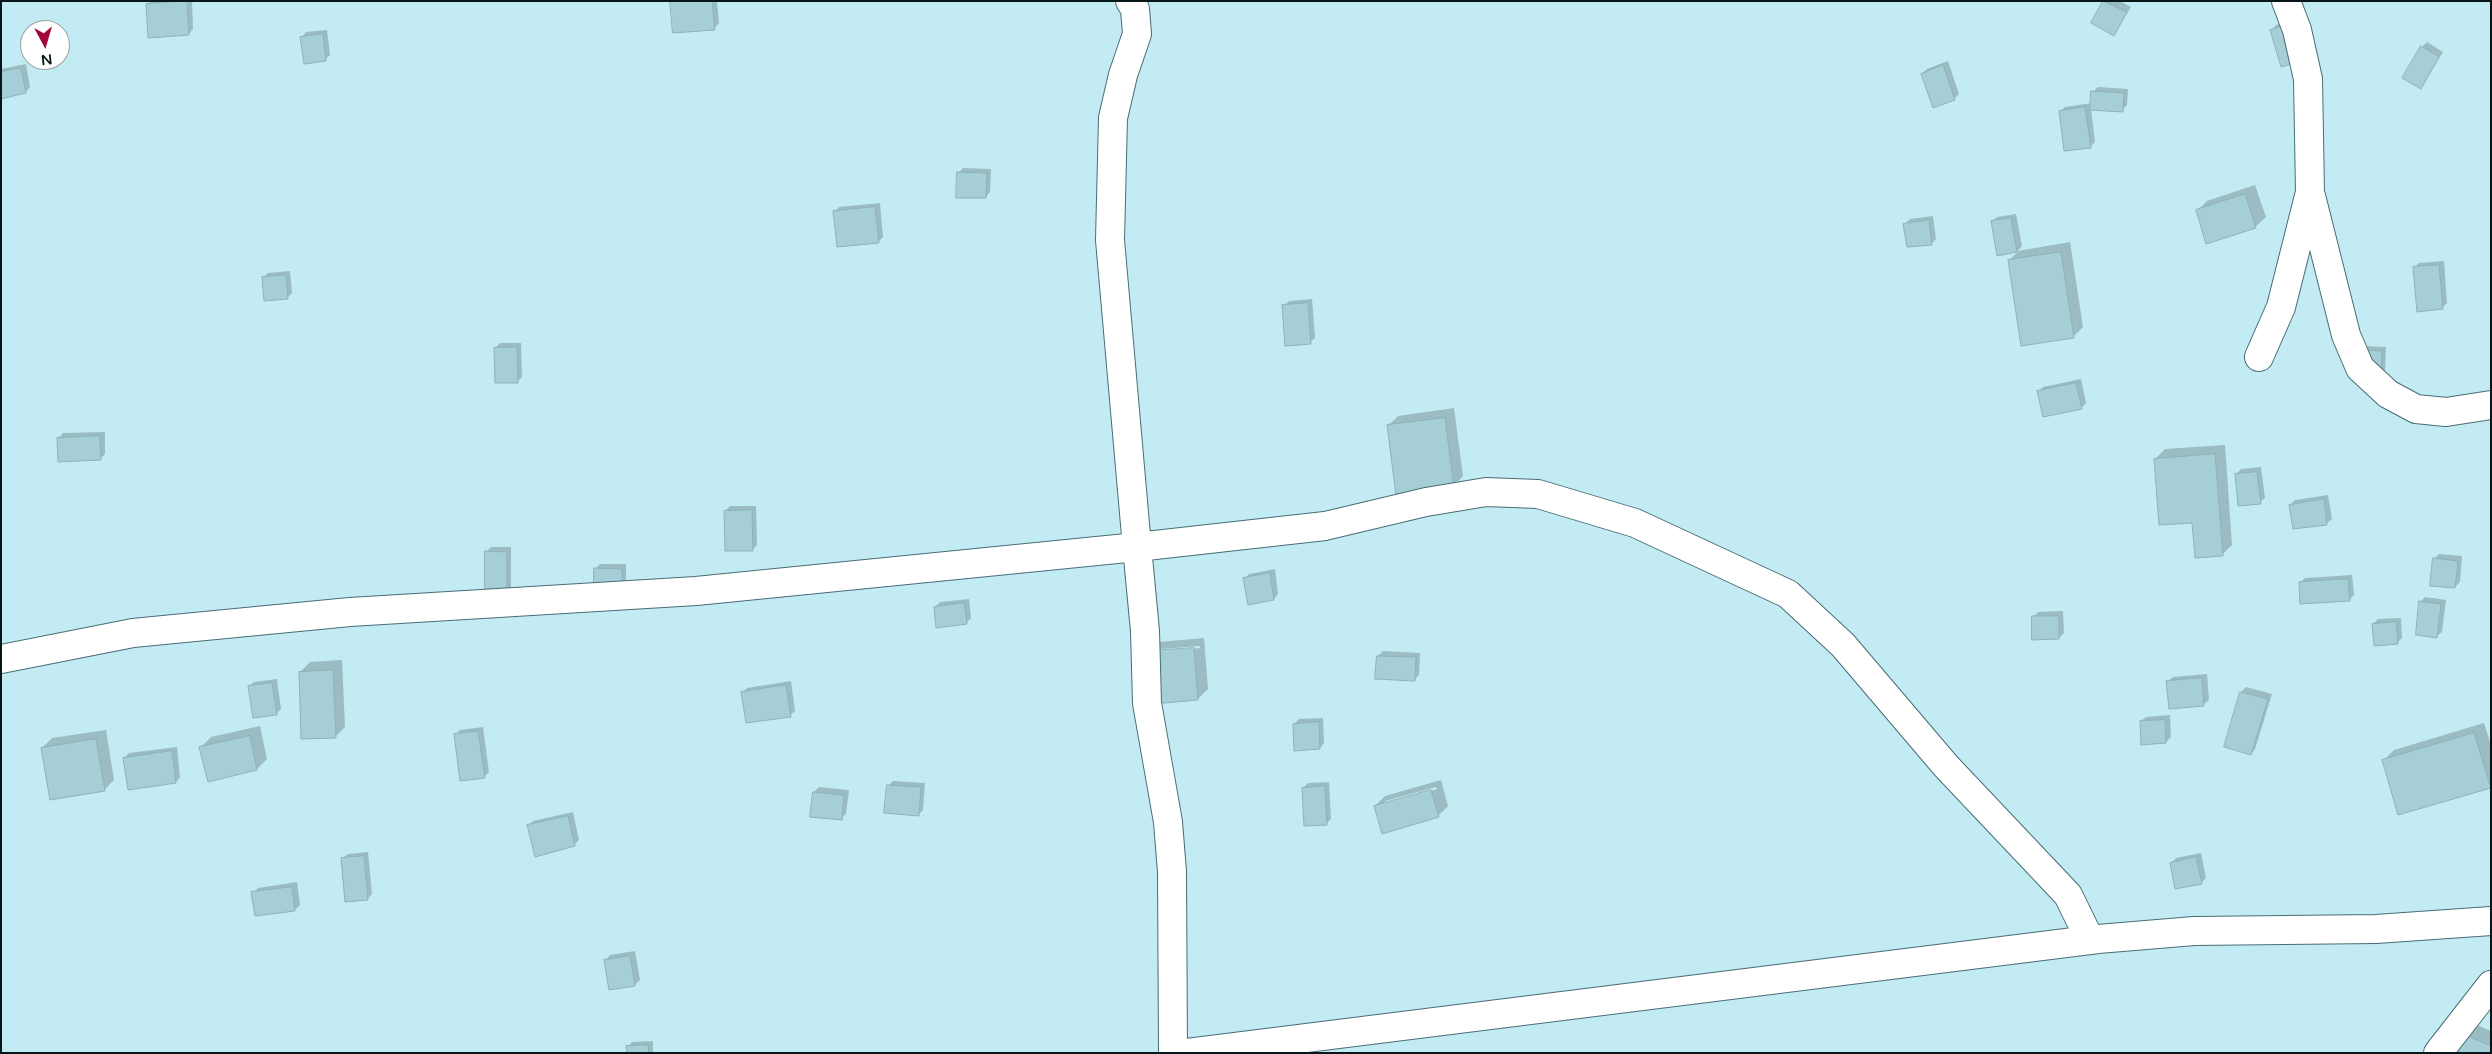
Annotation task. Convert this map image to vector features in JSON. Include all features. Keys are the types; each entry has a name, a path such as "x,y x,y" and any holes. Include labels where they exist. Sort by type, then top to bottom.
{"street":[{"path":"1130,1 1135,9 1137,34 1113,118 1110,240 1144,631 1147,703 1168,822 1172,872 1173,1053"},
{"path":"2286,1 2297,30 2308,79 2310,192 2346,335 2360,368 2388,394 2416,409 2446,412 2491,405"},
{"path":"2259,357 2281,307 2310,192"},
{"path":"1,659 133,633 350,612 696,592 1325,526 1426,502 1486,492 1538,494 1635,523 1788,594 1843,645 1946,766 2068,896 2094,939"},
{"path":"1187,1053 2094,939 2194,931 2376,929 2491,921"},
{"path":"2438,1053 2491,984"}],"building":[{"path":"187,1 189,35 148,38 146,4"},
{"path":"670,1 712,1 715,30 673,33"},
{"path":"2103,1 2127,12 2114,36 2091,23"},
{"path":"2294,23 2304,61 2281,67 2270,30"},
{"path":"323,34 326,61 304,64 300,37"},
{"path":"2421,46 2439,57 2421,89 2402,78"},
{"path":"1943,65 1955,100 1933,108 1921,74"},
{"path":"20,68 26,93 1,99 1,72"},
{"path":"2091,91 2124,93 2123,112 2090,110"},
{"path":"2085,107 2091,148 2064,151 2059,111"},
{"path":"957,172 987,173 986,198 956,198"},
{"path":"2245,194 2256,228 2206,244 2196,210"},
{"path":"875,207 879,243 837,247 833,211"},
{"path":"2011,218 2017,252 1997,256 1991,221"},
{"path":"1929,220 1932,245 1907,247 1903,224"},
{"path":"2061,252 2074,338 2021,346 2008,260"},
{"path":"2439,265 2443,309 2417,312 2413,267"},
{"path":"286,275 288,299 264,301 262,277"},
{"path":"1308,303 1311,344 1285,346 1282,305"},
{"path":"517,347 518,383 495,383 494,348"},
{"path":"2358,350 2382,351 2381,378"},
{"path":"2076,383 2082,409 2043,417 2037,391"},
{"path":"1445,418 1454,488 1396,495 1387,425"},
{"path":"100,436 101,460 58,462 57,438"},
{"path":"2215,454 2223,556 2195,558 2192,523 2159,525 2154,459"},
{"path":"2257,472 2261,504 2238,506 2235,474"},
{"path":"2324,499 2327,525 2293,529 2289,505"},
{"path":"752,510 753,551 725,551 724,511"},
{"path":"485,551 507,552 507,601 485,601"},
{"path":"2433,558 2458,561 2455,588 2430,586"},
{"path":"594,568 622,569 622,604 594,603"},
{"path":"1270,573 1274,600 1248,605 1243,578"},
{"path":"2348,579 2350,601 2300,604 2299,582"},
{"path":"2419,601 2441,604 2437,638 2416,635"},
{"path":"964,603 967,624 936,628 934,607"},
{"path":"2032,616 2059,616 2059,639 2032,640"},
{"path":"2396,622 2398,644 2374,646 2372,624"},
{"path":"1194,648 1198,700 1141,705 1137,652"},
{"path":"1377,656 1416,657 1415,681 1375,679"},
{"path":"333,670 336,738 301,739 299,672"},
{"path":"2202,678 2204,706 2169,709 2166,681"},
{"path":"272,683 277,715 253,718 248,686"},
{"path":"786,685 791,717 746,723 741,692"},
{"path":"2240,692 2268,699 2251,755 2224,747"},
{"path":"2165,720 2166,743 2141,745 2140,721"},
{"path":"1319,722 1320,749 1294,751 1293,724"},
{"path":"478,731 485,778 460,781 454,734"},
{"path":"2474,733 2491,788 2398,815 2382,760"},
{"path":"250,736 257,770 208,782 199,747"},
{"path":"96,739 105,791 50,800 41,748"},
{"path":"172,751 176,783 128,790 123,758"},
{"path":"887,785 921,787 919,816 884,813"},
{"path":"1325,786 1327,825 1304,826 1302,788"},
{"path":"1431,790 1439,817 1382,834 1374,806"},
{"path":"813,792 844,795 842,820 810,817"},
{"path":"568,816 575,846 535,857 527,825"},
{"path":"364,856 368,900 345,902 341,858"},
{"path":"2196,857 2202,884 2175,889 2170,863"},
{"path":"292,887 295,911 255,916 251,892"},
{"path":"630,956 635,986 609,990 604,960"},
{"path":"2452,1029 2491,1046 2491,1053 2441,1053"},
{"path":"648,1045 649,1053 627,1053 626,1046"}]}
